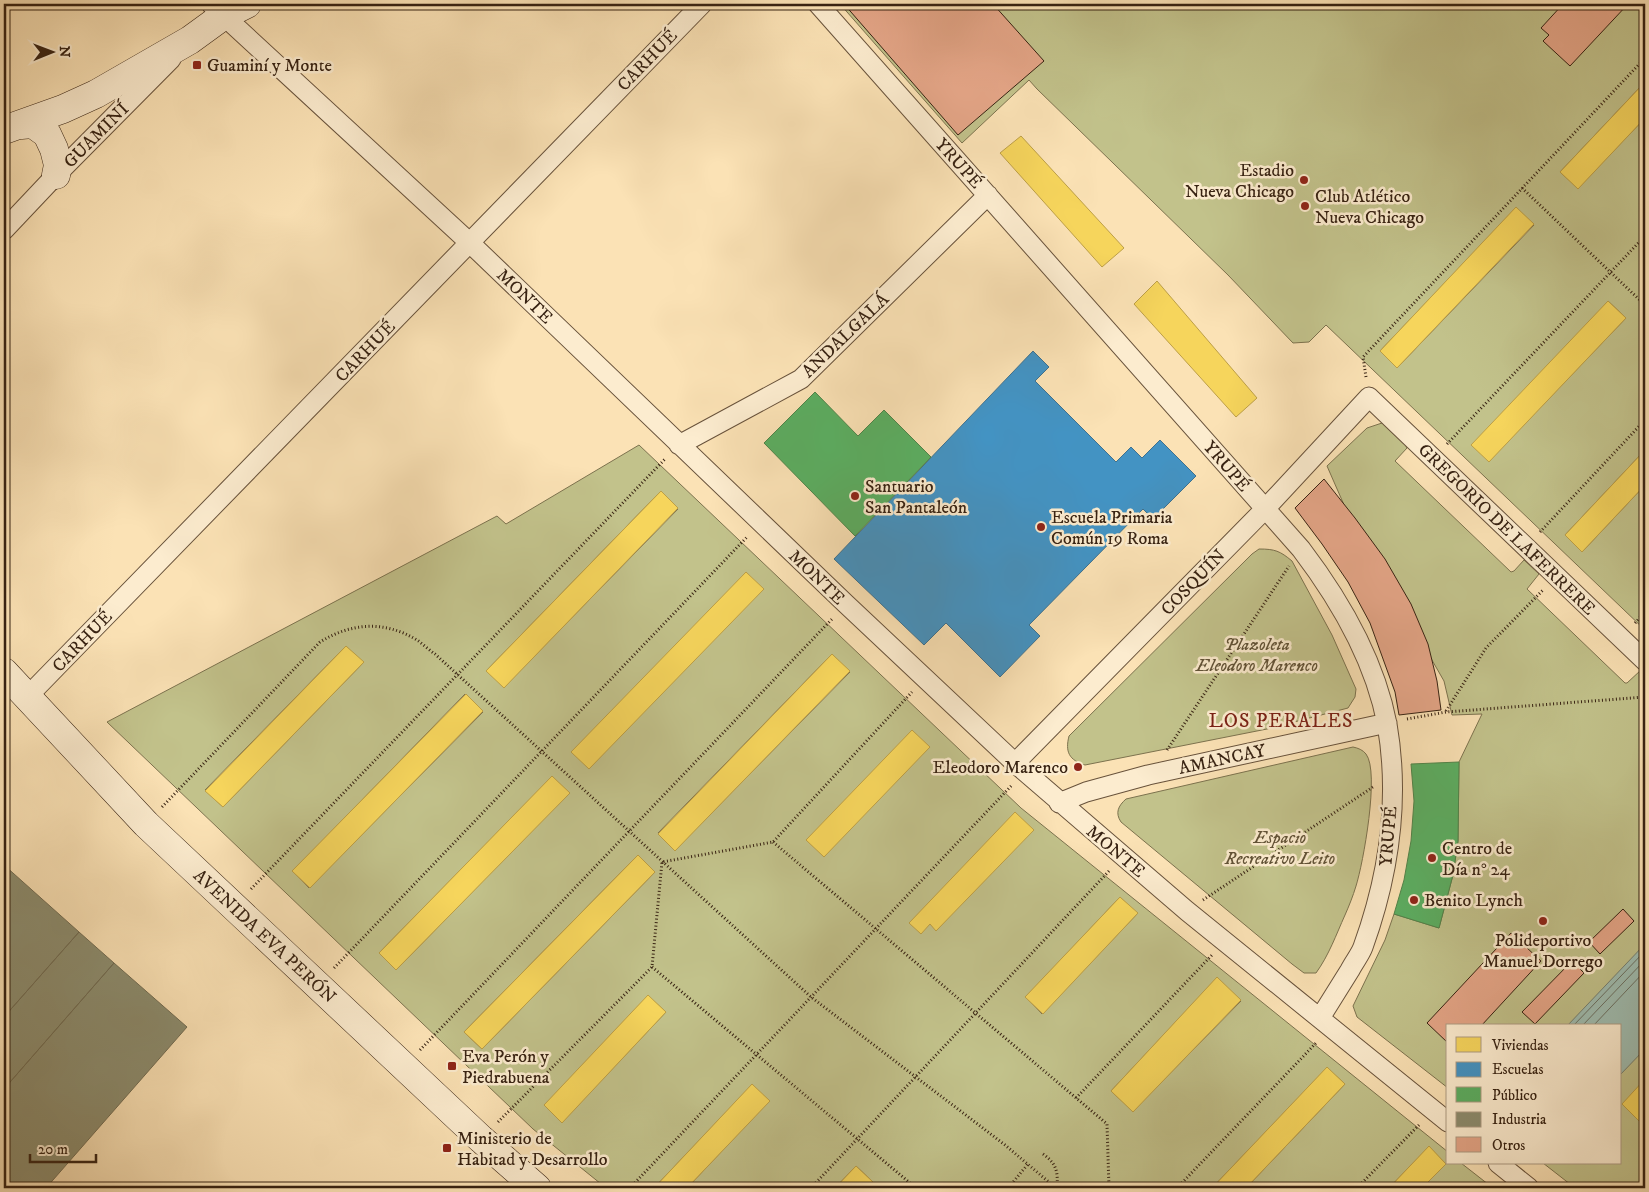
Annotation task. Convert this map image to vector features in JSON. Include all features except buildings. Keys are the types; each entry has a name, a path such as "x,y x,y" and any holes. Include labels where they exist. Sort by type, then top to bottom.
{"main road":[{"path":"12,128 63,109 96,94 190,40 229,7"},
{"path":"12,128 33,124 47,134 54,149 58,165 56,175"},
{"name":"AVENIDA EVA PERÓN","path":"4,672 146,824 481,1139 537,1188"}],"street":[{"name":"CARHUÉ","path":"27,697 702,4"},
{"name":"YRUPÉ","path":"818,4 1301,549 1321,575 1357,637 1369,665 1386,723 1392,775 1392,828 1385,875 1362,949 1326,1023"},
{"name":"MONTE","path":"229,7 679,445 1020,768 1187,911 1446,1120"},
{"name":"GUAMINÍ","path":"4,230 190,40"},
{"name":"ANDALGALÁ","path":"679,445 801,379 988,195"},
{"name":"GREGORIO DE LAFERRERE","path":"1369,397 1645,661"},
{"name":"COSQUÍN","path":"1020,768 1369,397"},
{"name":"AMANCAY","path":"1059,803 1086,792 1148,775 1386,723"},
{"path":"1499,1164 1529,1188"}],"path":[{"path":"1369,397 1363,357 1645,58"},
{"path":"1522,188 1645,305"},
{"path":"1433,459 1645,236"},
{"path":"1526,547 1645,420"},
{"path":"234,907 679,445"},
{"path":"317,985 761,522"},
{"path":"1148,775 1169,748 1301,549"},
{"path":"1446,712 1486,648 1557,576"},
{"path":"404,1066 846,604"},
{"path":"146,824 320,642 335,633 354,627 377,626 398,631 417,640 458,675 811,998 1006,1145 1056,1188"},
{"path":"662,862 773,842 924,678"},
{"path":"1386,723 1446,712 1645,697"},
{"path":"630,1188 876,929 1020,768"},
{"path":"1187,911 1392,775"},
{"path":"773,842 1107,1124 1109,1188"},
{"path":"811,1188 1123,857"},
{"path":"481,1139 652,967 662,862"},
{"path":"1076,1098 1225,942"},
{"path":"652,967 916,1188"},
{"path":"1177,1188 1326,1023"},
{"path":"1358,1188 1433,1110"},
{"path":"1043,1154 1054,1164 1058,1175 1056,1188"},
{"path":"1009,1187 1028,1164"},
{"path":"1637,1188 1645,1180"}],"green space":[{"name":"Club Atlético Nueva Chicago","path":"840,4 1645,4 1645,82 1560,172 1578,188 1645,118 1645,450 1565,535 1582,552 1645,485 1645,630 1326,325 1309,342 1293,343 1228,275 1029,80 962,143","holes":["1516,208 1534,225 1397,368 1380,351","1608,301 1626,318 1489,461"]},
{"name":"Polideportivo Manuel Dorrego","path":"1382,423 1405,444 1407,448 1395,461 1511,572 1524,560 1539,574 1527,589 1625,683 1641,670 1645,675 1645,1188 1575,1188 1544,1164 1622,1164 1622,1024 1446,1024 1446,1086 1357,1017 1353,1006 1385,940 1394,914 1439,928 1453,875 1458,841 1459,762 1482,714 1452,715 1444,681 1348,514 1327,466 1367,428"},
{"path":"639,445 1021,808 1446,1150 1446,1164 1429,1147 1389,1188 1246,1188 1345,1084 1327,1068 1212,1188 869,1188 874,1183 856,1166 835,1188 687,1188 769,1101 752,1085 654,1188 606,1188 533,1129 107,722 497,516 506,524","holes":["660,492 678,509 504,687 487,670","346,646 363,663 223,807 205,790","832,654 850,672 675,850 658,833","465,694 483,712 309,888 293,871","552,777 569,793 396,970 379,953","637,856 655,872 482,1049 464,1032","1120,897 1137,914 1042,1014 1026,997","1217,978 1241,1001 1133,1111 1111,1091","648,996 666,1012 562,1122 545,1105"]},
{"name":"Plazoleta Eleodoro Marenco","path":"1259,549 1277,551 1292,561 1332,635 1356,689 1355,697 1348,708 1267,729 1085,765 1075,761 1068,751 1069,736"},
{"name":"Espacio Recreativo Leito","path":"1353,747 1360,749 1366,754 1370,764 1371,798 1366,839 1359,875 1352,897 1332,945 1316,973 1304,973 1292,964 1121,822 1118,816 1119,807 1126,799"},
{"path":"1446,1164 1462,1164 1493,1188 1422,1188"}],"water":[{"path":"1645,944 1645,1049 1622,1073 1622,1024 1569,1024"}],"place":[{"name":"Guaminí y Monte","path":"197,65"},
{"name":"Estadio Nueva Chicago","path":"1304,180"},
{"name":"Club Atlético Nueva Chicago","path":"1305,206"},
{"name":"Santuario San Pantaleón","path":"855,496"},
{"name":"Escuela Primaria Común 19 Roma","path":"1041,527"},
{"name":"Eleodoro Marenco","path":"1078,767"},
{"name":"Centro de Día n° 24","path":"1432,858"},
{"name":"Benito Lynch","path":"1414,900"},
{"name":"Polideportivo Manuel Dorrego","path":"1543,921"},
{"name":"Eva Perón y Piedrabuena","path":"452,1066"},
{"name":"Ministerio de Habitad y Desarrollo","path":"447,1148"}],"district":[{"name":"LOS PERALES","path":"1281,720"}]}
